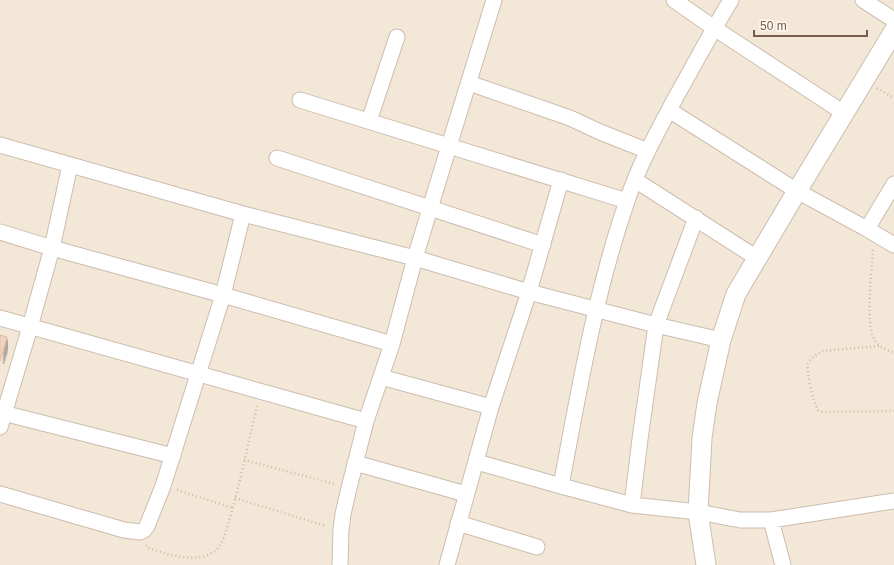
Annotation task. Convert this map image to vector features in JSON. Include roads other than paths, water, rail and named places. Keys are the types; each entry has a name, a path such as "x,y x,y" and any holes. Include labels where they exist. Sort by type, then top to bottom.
{"street":[{"path":"340,565 341,530 349,488 366,421 392,344 415,258 431,208 448,146 494,0"},
{"path":"674,0 714,28 844,112"},
{"path":"560,486 595,309 627,201 648,151 669,110 731,0"},
{"path":"862,0 894,20"},
{"path":"706,565 698,512 702,438 707,402 721,340 736,294 894,31"},
{"path":"369,121 397,37"},
{"path":"469,83 570,118 600,132 648,151"},
{"path":"300,100 627,201"},
{"path":"669,110 797,191 894,245"},
{"path":"0,145 243,214 415,258 529,292 656,325 721,340"},
{"path":"277,158 543,245"},
{"path":"70,165 52,248 2,420 173,456"},
{"path":"447,565 466,494 477,462 491,407 529,292 561,180"},
{"path":"635,180 757,258"},
{"path":"871,231 894,184"},
{"path":"0,494 124,530 140,532 144,530 163,486 173,456 197,373 223,295 243,214"},
{"path":"632,505 656,325 696,218"},
{"path":"0,232 392,344"},
{"path":"0,318 366,421"},
{"path":"381,377 491,407"},
{"path":"477,462 632,505 698,512 740,520 771,520 894,502 894,492"},
{"path":"355,463 466,494"},
{"path":"771,520 783,565"},
{"path":"458,523 537,547"}]}
